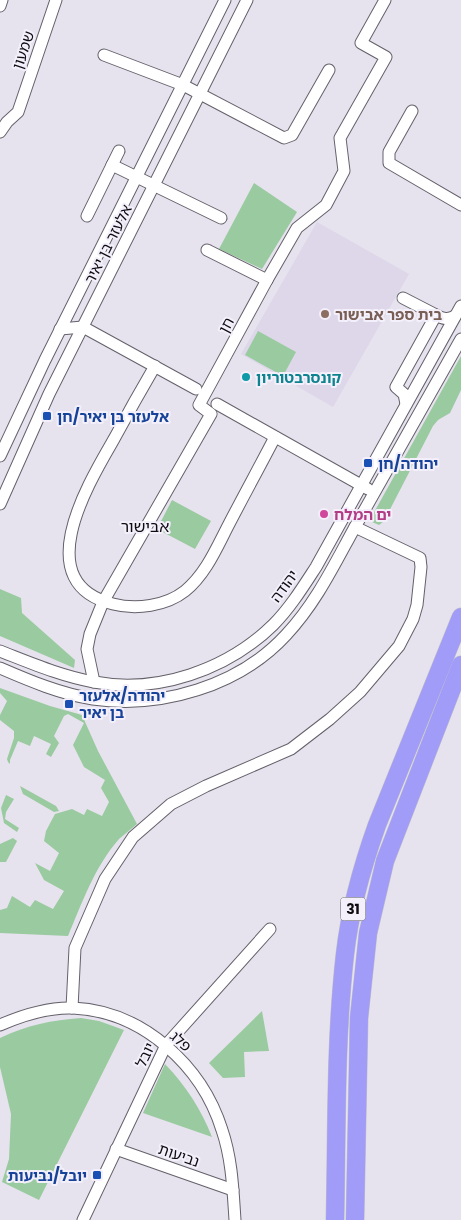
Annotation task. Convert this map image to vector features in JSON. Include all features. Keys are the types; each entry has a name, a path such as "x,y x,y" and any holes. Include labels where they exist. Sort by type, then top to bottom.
{"highway":[{"name":"31","path":"335,1220 340,1016 345,953 353,906 377,825 461,617"},
{"name":"31","path":"355,1220 359,1018 368,933 377,889 388,854 461,664"}],"street":[{"path":"0,6 2,0"},
{"name":"שמעון","path":"0,132 18,112 56,0"},
{"name":"אלעזר בן יאיר","path":"0,456 60,329 225,0"},
{"name":"אלעזר בן יאיר","path":"0,504 31,434 83,327 247,0"},
{"name":"חן","path":"94,682 87,649 90,634 103,602 211,414 199,405 297,228 326,205 344,172 340,138 386,56 361,43 385,0"},
{"path":"104,56 183,85 284,138 292,135 329,70"},
{"path":"412,111 389,152 390,163 461,204"},
{"path":"86,216 119,151"},
{"path":"112,165 221,218"},
{"path":"207,250 267,280"},
{"path":"403,298 442,319 449,319 458,311"},
{"name":"יהודה","path":"0,651 50,671 94,682 123,686 166,681 213,666 248,645 274,624 296,598 316,567 458,311"},
{"path":"406,404 404,394 396,387 436,315"},
{"path":"60,329 83,327 196,389"},
{"path":"0,668 60,691 91,699 122,702 154,700 206,686 244,668 285,636 318,594 461,340"},
{"path":"155,366 86,489 72,527 69,557 72,571 84,590 93,597 118,606 152,605 171,599 185,591 208,562 275,437"},
{"path":"217,404 375,493"},
{"path":"72,1008 75,948 105,879 133,837 171,804 206,786 291,749 330,719 360,692 399,646 413,619 421,567 420,558 356,527"},
{"name":"יובל","path":"83,1220 166,1045 270,929"},
{"name":"פלג","path":"0,1025 28,1014 72,1008 116,1016 133,1024 166,1045 187,1066 217,1115 229,1155 235,1220"},
{"name":"נביעות","path":"116,1149 233,1190"}],"shaded area":[{"name":"בית ספר אבישור","path":"317,222 409,274 333,407 241,354"}],"green space":[{"path":"254,183 297,212 262,269 219,249"},
{"path":"258,331 296,352 283,376 245,355"},
{"path":"461,356 461,390 450,413 438,420 433,426 384,521 379,525 372,522 372,516"},
{"path":"172,500 211,521 195,549 157,529"},
{"path":"0,589 21,598 22,613 75,660 74,668 0,636"},
{"path":"0,688 82,715 98,751 137,824 119,839 103,861 90,885 68,936 0,933 0,910 7,908 12,896 30,907 35,900 53,909 64,891 44,880 35,863 50,871 59,853 44,841 46,831 55,814 72,809 84,815 87,809 102,816 109,802 101,788 105,780 84,767 73,745 84,723 68,714 64,716 54,736 59,743 51,757 46,754 51,744 34,736 30,746 18,741 10,764 7,759 14,738 14,731 0,720 0,715 7,701 0,693"},
{"path":"20,786 56,806 59,811 54,812 23,794"},
{"path":"6,795 14,799 6,812 5,819 19,828 17,832 4,823 1,808"},
{"path":"13,838 17,841 6,862 0,862 0,844"},
{"path":"262,1011 269,1051 244,1052 245,1077 223,1078 209,1063"},
{"path":"81,1018 99,1021 124,1030 39,1200 2,1182 9,1159 11,1114 0,1067 0,1038 40,1024"},
{"path":"165,1064 192,1098 212,1137 143,1113"}],"place":[{"name":"בית ספר אבישור","path":"325,314"},
{"name":"קונסרבטוריון","path":"246,377"},
{"name":"אלעזר בן יאיר/חן","path":"47,416"},
{"name":"יהודה/חן","path":"368,463"},
{"name":"ים המלח","path":"324,514"},
{"name":"יהודה/אלעזר בן יאיר","path":"69,704"},
{"name":"יובל/נביעות","path":"97,1175"}],"district":[{"name":"אבישור","path":"145,526"}]}
